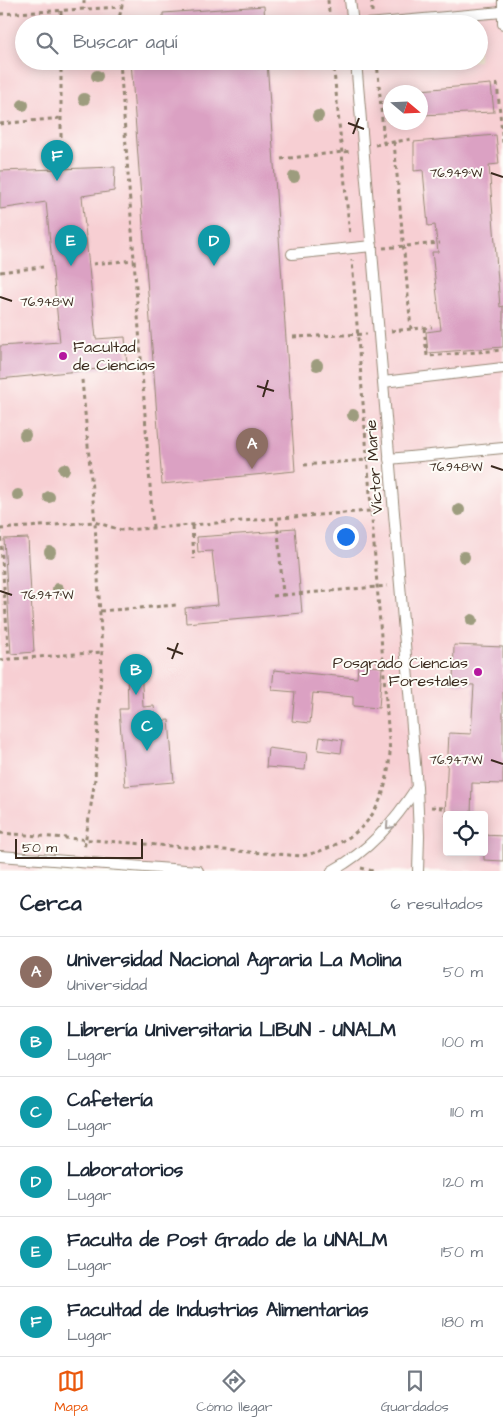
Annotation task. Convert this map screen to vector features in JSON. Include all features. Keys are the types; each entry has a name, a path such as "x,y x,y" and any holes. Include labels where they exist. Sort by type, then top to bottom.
{"lane":[{"path":"350,0 351,15"},
{"path":"503,0 503,24"},
{"path":"468,15 502,12"},
{"name":"Víctor Marie","path":"357,70 392,510 417,786 418,871"},
{"path":"292,254 351,248 372,248"},
{"path":"383,382 503,368"},
{"path":"389,459 503,448"},
{"path":"332,871 346,863 376,840 397,817 417,786"},
{"path":"0,856 83,867 198,871"}],"path":[{"path":"84,0 84,9"},
{"path":"119,15 122,0"},
{"path":"328,0 329,15"},
{"path":"372,0 373,13"},
{"path":"0,14 120,7"},
{"path":"61,70 61,152"},
{"path":"121,70 153,528"},
{"path":"0,833 302,856 340,844 359,831 374,811 386,788 390,753 378,586 359,335 334,70"},
{"path":"378,70 384,144"},
{"path":"497,83 503,143"},
{"path":"0,124 61,118"},
{"path":"372,146 412,139"},
{"path":"394,142 410,329"},
{"path":"281,159 342,154 354,151"},
{"path":"372,248 440,243"},
{"path":"93,264 134,260"},
{"path":"0,272 43,267"},
{"path":"391,331 432,327"},
{"path":"424,328 426,356 503,350"},
{"path":"293,337 368,334"},
{"path":"82,380 95,522 102,652 95,779 85,840"},
{"path":"304,465 389,459"},
{"path":"9,660 2,594 0,530 95,522 121,530 392,510"},
{"path":"277,519 282,595"},
{"path":"192,526 194,559"},
{"path":"273,596 378,586 399,586"},
{"path":"100,610 177,605"},
{"path":"0,660 102,652"},
{"path":"368,662 383,661"},
{"path":"430,807 443,808"},
{"path":"324,850 328,855"},
{"path":"360,868 373,871"}],"shaded area":[{"path":"0,0 503,0 503,871 0,871"}],"building":[{"path":"264,6 264,15 163,15 163,13"},
{"path":"132,70 268,70 295,471 162,484"},
{"path":"491,84 494,112 428,115 428,89"},
{"path":"496,135 499,164 489,165 500,307 503,306 503,347 428,353 426,332 441,330 432,252 438,252 435,225 428,226 423,170 414,171 414,142"},
{"path":"115,167 114,191 82,196 96,339 125,337 127,366 0,379 0,346 60,342 46,202 0,209 0,171"},
{"path":"295,528 302,613 186,623 185,608 218,605 212,551 198,552 197,537 282,531 281,529"},
{"path":"28,538 34,652 11,654 4,539"},
{"path":"454,645 503,647 503,784 472,783 471,811 445,811 449,733 471,734 474,685 453,684"},
{"path":"127,664 141,664 143,707 154,706 156,721 169,720 174,782 125,786 119,709 128,709"},
{"path":"358,665 382,667 379,708 353,706 353,697 313,693 310,723 292,721 295,692 272,690 274,670 357,678"},
{"path":"320,737 343,740 341,753 318,750"},
{"path":"268,748 307,753 305,770 266,767"},
{"path":"488,835 503,836 503,861 484,860 484,856 488,856"}],"place":[{"name":"Facultad de Industrias Alimentarias","path":"57,181"},
{"name":"Faculta de Post Grado de la UNALM","path":"71,266"},
{"name":"Laboratorios","path":"214,266"},
{"name":"Facultad de Ciencias","path":"63,356"},
{"name":"Universidad Nacional Agraria La Molina","path":"252,469"},
{"name":"Posgrado Ciencias Forestales","path":"478,672"},
{"name":"Librería Universitaria LIBUN - UNALM","path":"136,695"},
{"name":"Cafetería","path":"147,751"}]}
